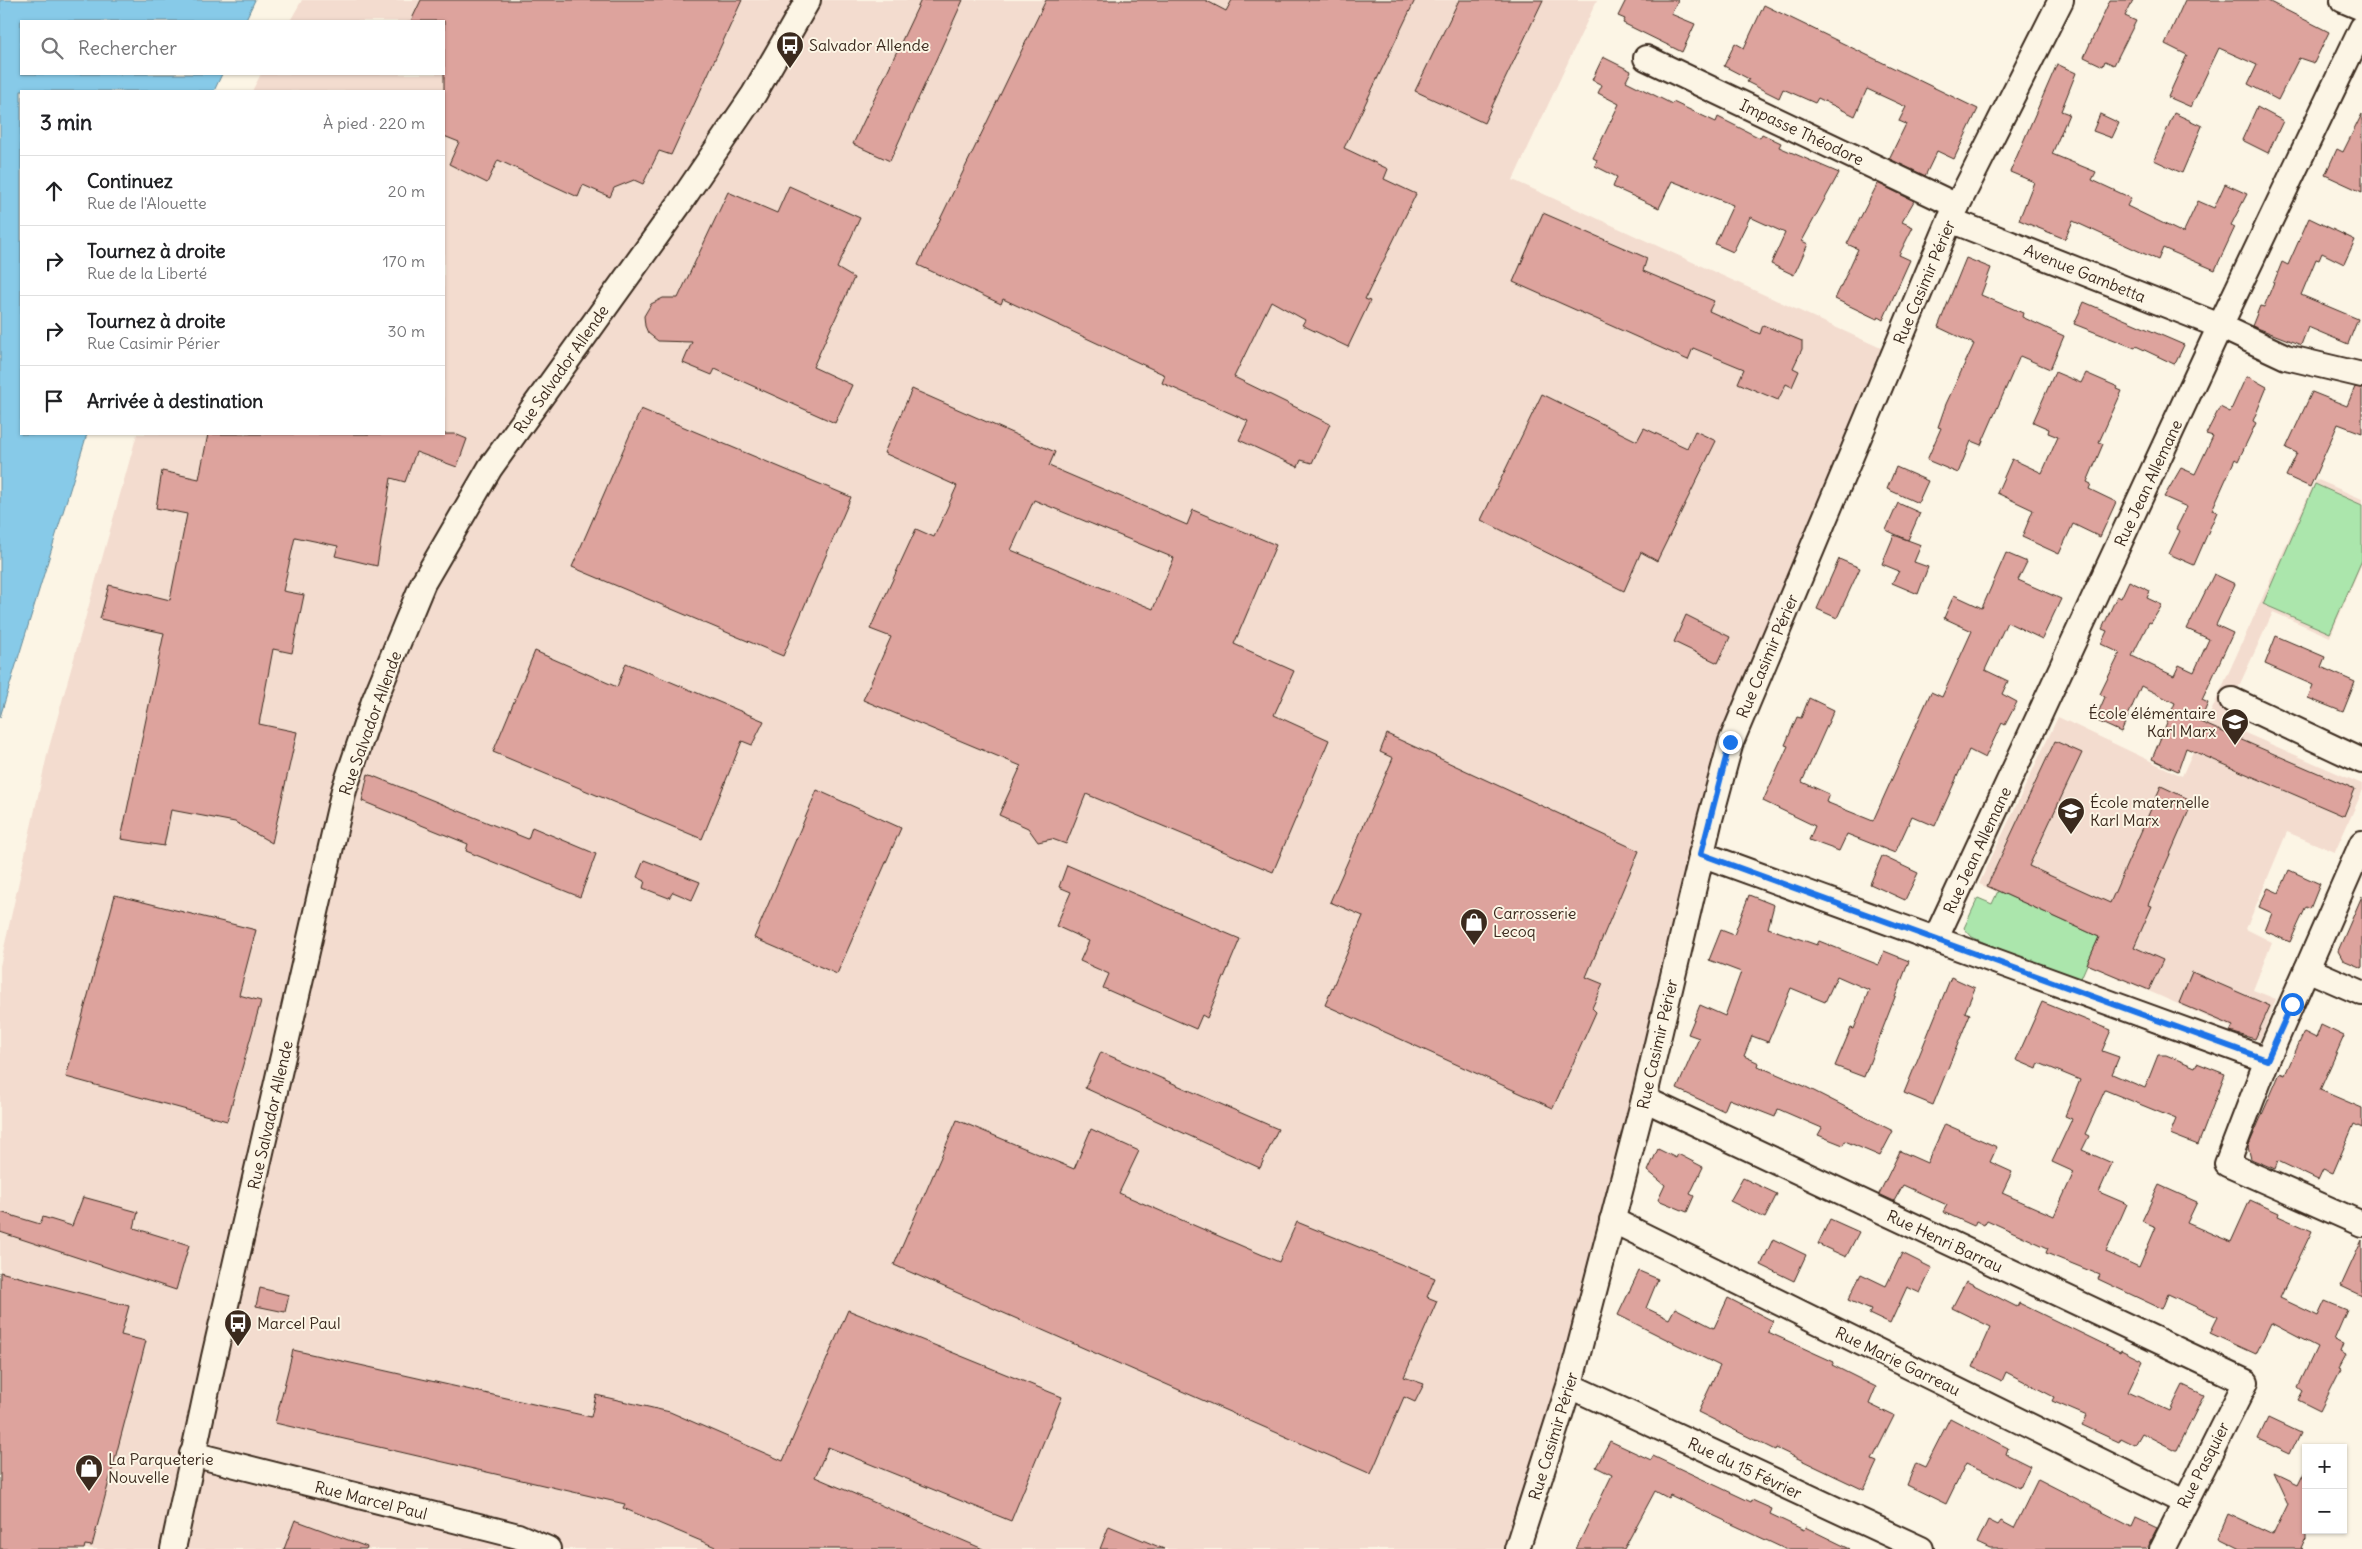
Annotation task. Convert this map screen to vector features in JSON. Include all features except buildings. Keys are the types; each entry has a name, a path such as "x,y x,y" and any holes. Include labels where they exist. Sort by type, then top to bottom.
{"street":[{"name":"Rue Salvador Allende","path":"173,1549 192,1454 344,790 374,701 423,583 490,468 678,206 754,94 808,0"},
{"name":"Rue Casimir Périer","path":"1517,1549 1570,1386 1644,1099 1701,854 1730,742 1954,213 2061,0"},
{"path":"2343,0 2362,8"},
{"name":"Rue Jean Allemane","path":"1936,938 2220,326 2362,28"},
{"name":"Impasse Théodore","path":"1646,58 1954,213"},
{"name":"Avenue Gambetta","path":"1954,213 2220,326 2286,357 2362,375"},
{"path":"2232,700 2362,761"},
{"path":"2362,843 2267,1060 2227,1164 2362,1224"},
{"path":"1701,854 2267,1060"},
{"path":"2307,969 2362,993"},
{"name":"Rue Henri Barrau","path":"1644,1099 2246,1382"},
{"name":"Rue Marie Garreau","path":"1612,1220 2184,1502"},
{"name":"Rue Pasquier","path":"2162,1549 2246,1382"},
{"name":"Rue du 15 Février","path":"1570,1386 1921,1549"},
{"name":"Rue Marcel Paul","path":"192,1454 518,1536 548,1549"}],"shaded area":[{"path":"302,0 1597,0 1513,180 1894,354 1731,742 1517,1549 0,1549 0,966 48,751 137,435 445,435 445,90 253,90 260,75 445,75 445,20 291,20"},
{"name":"École élémentaire Karl Marx","path":"2316,479 2362,499 2362,563 2330,637 2273,612 2222,723 2362,784 2362,792 2335,852 2287,832 2246,929 2272,942 2253,990 2276,999 2260,1040 2087,964 2042,911 1979,884 2058,717 2182,776"}],"green space":[{"path":"2315,484 2362,505 2362,560 2330,633 2263,604"},
{"path":"1998,891 2099,937 2078,985 1972,937 1964,928 1978,898 1992,904"}],"water":[{"path":"0,0 255,0 245,20 20,20 20,75 222,75 214,90 20,90 20,435 87,435 0,717"}],"place":[{"name":"Salvador Allende","path":"790,69"},
{"name":"École élémentaire Karl Marx","path":"2235,746"},
{"name":"École maternelle Karl Marx","path":"2071,835"},
{"name":"Carrosserie Lecoq","path":"1474,946"},
{"name":"Marcel Paul","path":"238,1347"},
{"name":"La Parqueterie Nouvelle","path":"89,1492"}],"route":[{"path":"1730,742 1701,854 2267,1060 2292,1004"}]}
